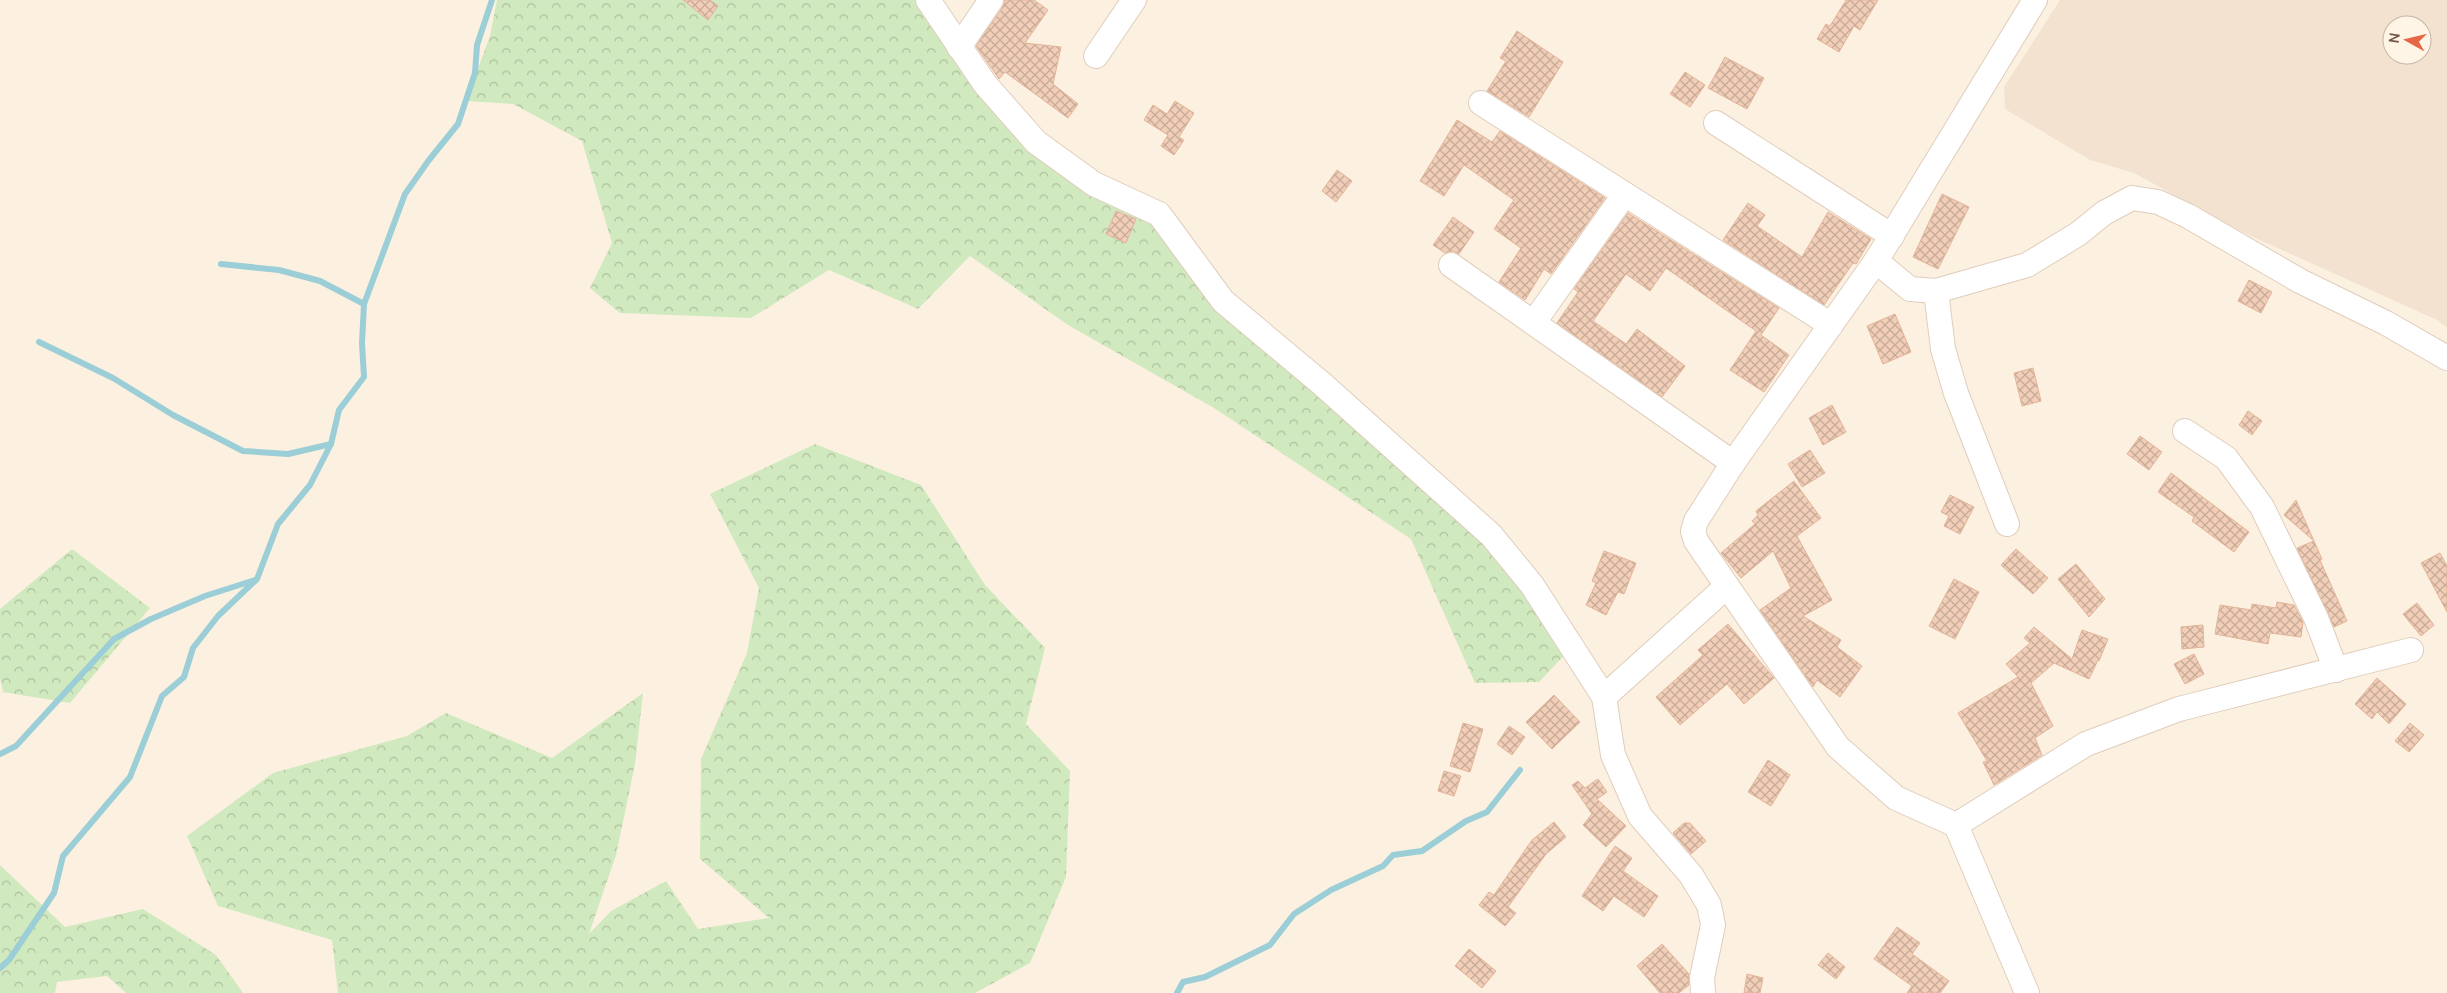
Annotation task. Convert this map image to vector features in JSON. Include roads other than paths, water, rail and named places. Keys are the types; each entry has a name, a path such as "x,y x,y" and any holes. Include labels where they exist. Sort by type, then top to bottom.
{"street":[{"path":"928,0 985,84 1036,142 1094,184 1159,214 1223,301 1328,389 1491,535 1532,586 1604,698 1613,755 1640,816 1691,875 1709,904 1713,925 1702,978 1703,993"},
{"path":"959,47 991,0"},
{"path":"1096,56 1134,0"},
{"path":"2026,993 1956,825 1896,798 1838,747 1726,586 1696,541 1693,531 1696,522 1733,464 1876,261 2035,0"},
{"path":"1482,103 1831,325"},
{"path":"1716,123 1892,236"},
{"path":"1534,322 1624,195"},
{"path":"1876,261 1910,289 1936,291 2027,265 2078,234 2104,213 2132,198 2158,202 2188,216 2300,281 2386,323 2447,358"},
{"path":"1451,265 1733,464"},
{"path":"1936,291 1943,349 1956,393 2007,524"},
{"path":"2185,431 2226,458 2262,506 2316,618 2336,670"},
{"path":"1604,698 1726,586"},
{"path":"1956,825 2086,744 2179,709 2411,650"}],"waterway":[{"path":"0,968 9,960 54,893 63,856 130,777 162,696 184,677 193,648 218,616 257,579 278,524 310,485 331,444 339,410 364,377 362,343 364,304 405,194 458,124 475,73 477,45 492,0"},
{"path":"221,264 279,270 320,281 364,304"},
{"path":"39,342 113,378 173,415 243,451 288,454 331,444"},
{"path":"0,754 16,746 114,639 151,619 205,596 255,580"},
{"path":"1177,993 1183,982 1205,977 1270,945 1294,914 1331,890 1383,866 1393,855 1422,851 1466,821 1487,812 1520,770"}]}
